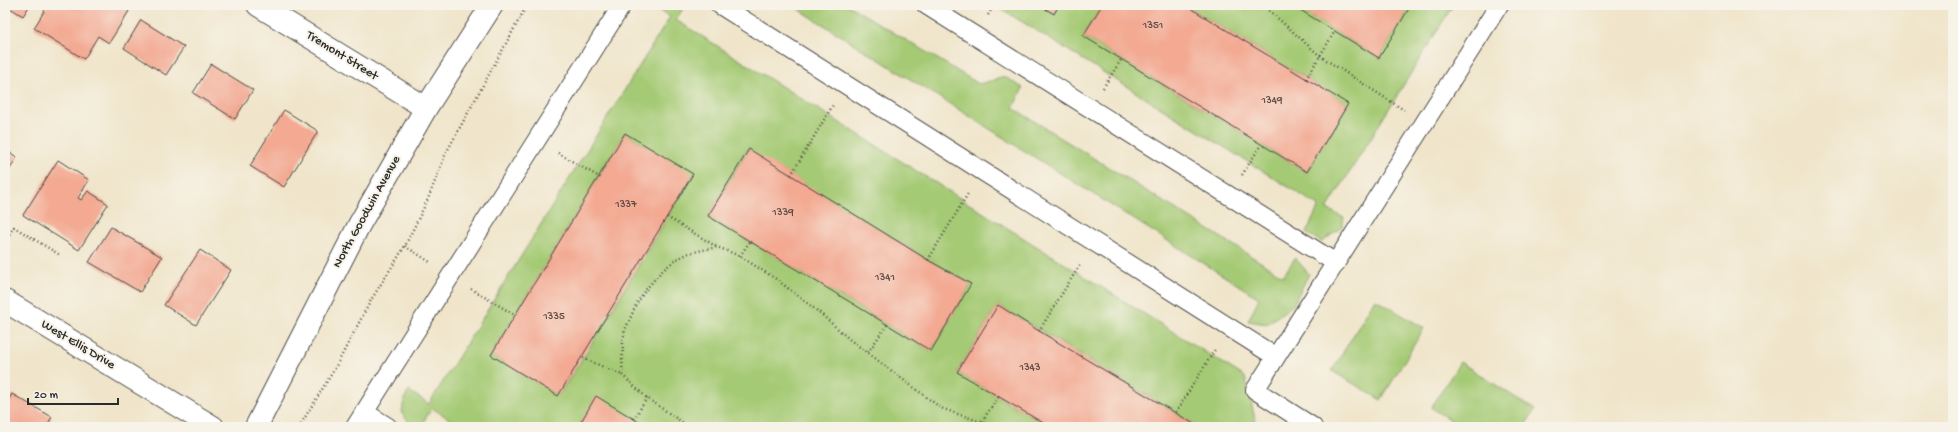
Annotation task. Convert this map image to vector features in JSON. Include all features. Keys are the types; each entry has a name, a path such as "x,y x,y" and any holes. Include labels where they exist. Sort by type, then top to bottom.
{"street":[{"name":"Tremont Street","path":"258,5 426,108"},
{"name":"North Goodwin Avenue","path":"256,427 358,225 426,108 492,5"},
{"name":"West Ellis Drive","path":"5,301 213,427"}],"lane":[{"path":"388,427 359,419 622,5"},
{"path":"720,5 1276,357"},
{"path":"926,5 1336,263"},
{"path":"1313,427 1255,390 1499,5"}],"path":[{"path":"299,427 334,370 371,300 405,246 428,199 440,164 527,5"},
{"path":"1263,5 1320,56 1424,123"},
{"path":"1306,79 1335,31"},
{"path":"1090,108 1121,60"},
{"path":"791,175 846,85"},
{"path":"536,140 601,178"},
{"path":"1228,195 1261,145"},
{"path":"928,260 982,171"},
{"path":"667,217 717,247 740,256 776,279 820,313 849,339 941,408 982,421 995,427"},
{"path":"5,241 14,227 60,255"},
{"path":"740,256 750,241"},
{"path":"1039,331 1094,241"},
{"path":"405,246 450,276 515,315"},
{"path":"622,375 623,341 625,330 637,303 647,288 660,272 675,260 689,253 717,247"},
{"path":"868,352 887,324"},
{"path":"1176,412 1228,327"},
{"path":"583,358 622,375 647,398 689,427"},
{"path":"982,421 999,396"},
{"path":"634,419 647,398"}],"green space":[{"path":"656,5 685,5 676,20 1245,377 1257,427 1199,427 998,305 957,372 1050,427 646,427 596,397 578,427 462,427 432,408 420,427 412,424 402,413 404,399 409,391 429,404 670,17 654,7","holes":["625,133 693,175 583,358 558,396 491,355","748,149 928,260 971,284 931,351 708,216"]},
{"path":"792,5 848,5 979,84 1005,77 1023,88 1013,108 1283,276 1295,258 1309,274 1293,305 1267,324 1248,321 1259,298"},
{"path":"995,5 1039,5 1054,14 1059,5 1102,5 1083,36 1307,172 1348,104 1185,5 1292,5 1379,58 1411,5 1453,5 1327,209 1344,218 1342,227 1322,242 1306,233 1319,206"},
{"path":"1375,299 1424,328 1381,400 1332,371"},
{"path":"1460,362 1535,410 1524,427 1462,427 1431,408"}],"building":[{"path":"5,5 30,5 23,16"},
{"path":"48,5 119,5 129,11 109,43 98,36 84,59 34,28"},
{"path":"1039,5 1059,5 1054,14"},
{"path":"1102,5 1185,5 1348,104 1307,172 1083,36"},
{"path":"1292,5 1411,5 1379,58"},
{"path":"141,20 184,47 166,75 124,48"},
{"path":"211,64 253,90 235,119 193,93"},
{"path":"284,110 318,131 284,187 250,166"},
{"path":"625,133 693,174 558,396 491,355"},
{"path":"749,149 928,260 971,284 931,351 708,216"},
{"path":"5,150 17,157 5,177"},
{"path":"58,160 89,180 78,198 81,200 88,191 108,204 79,250 23,215"},
{"path":"111,227 162,257 140,292 89,262"},
{"path":"200,250 231,270 196,325 164,305"},
{"path":"998,305 1199,427 1050,427 957,372"},
{"path":"12,394 52,417 46,427 5,427 5,406"},
{"path":"596,396 634,419 646,427 578,427"}]}
